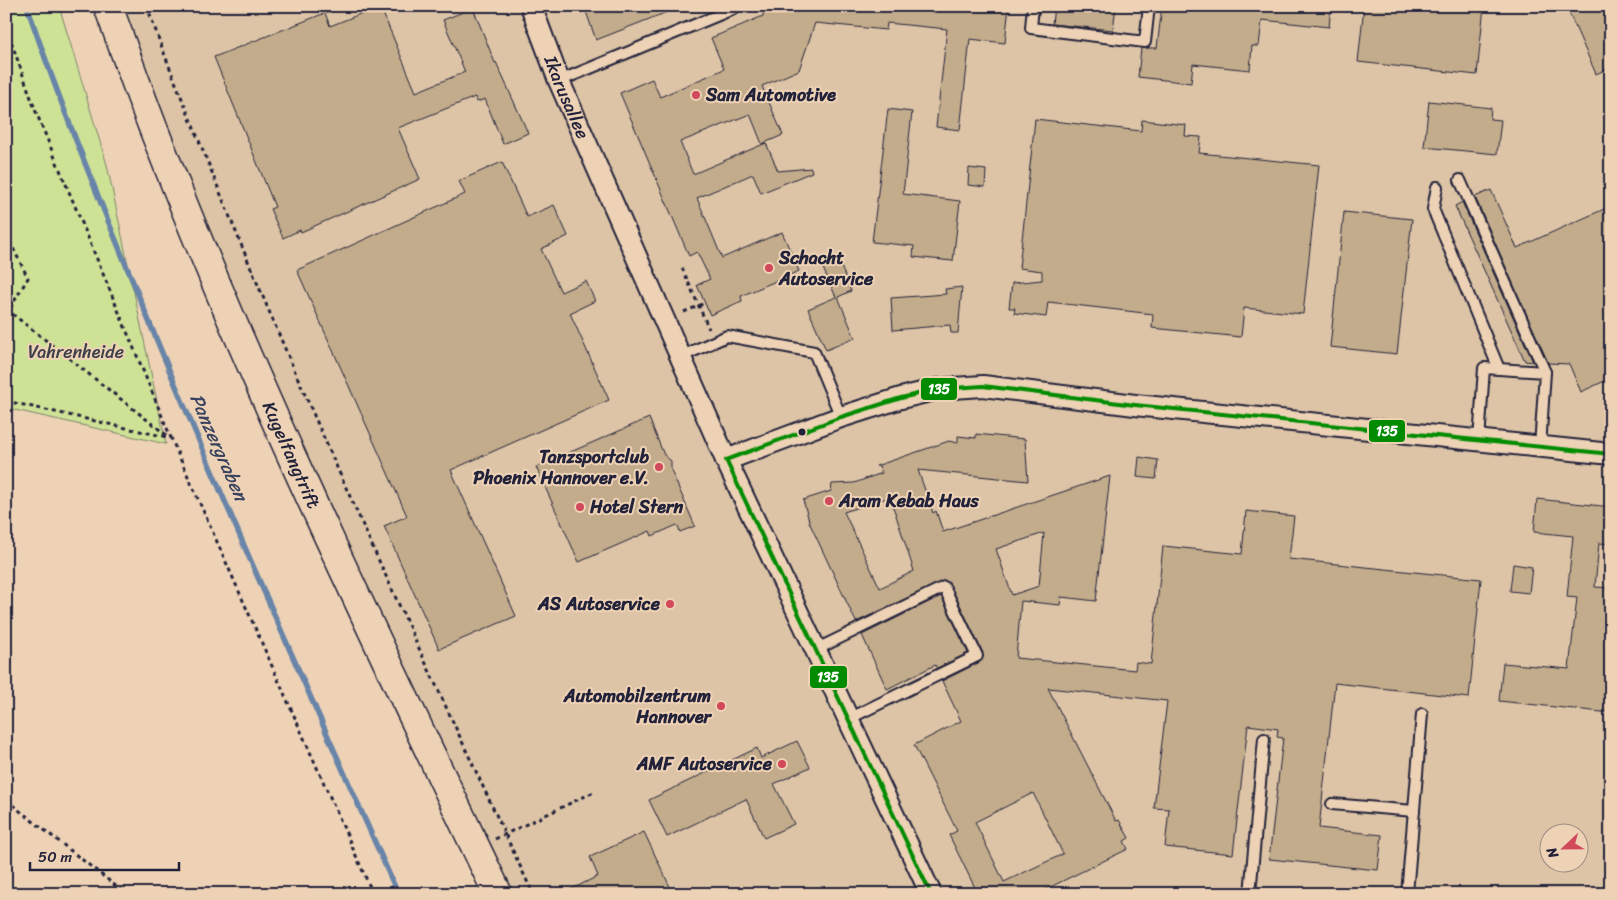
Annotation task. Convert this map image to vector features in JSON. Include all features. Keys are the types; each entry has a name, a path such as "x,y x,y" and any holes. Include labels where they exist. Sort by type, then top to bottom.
{"street":[{"name":"Kugelfangtrift","path":"108,6 166,161 295,464 373,634 498,894"},
{"name":"Ikarusallee","path":"531,6 559,81 726,460 930,894"},
{"path":"726,460 841,417 938,389 983,386 1611,454"}],"lane":[{"path":"559,81 734,9 734,6"},
{"path":"1033,6 1031,28 1145,42 1150,6"},
{"path":"1460,180 1545,372 1540,447"},
{"path":"1437,187 1433,209 1499,369"},
{"path":"680,357 727,336 814,352 841,417"},
{"path":"1479,441 1484,368 1545,372"},
{"path":"815,650 944,587 977,656 848,719"},
{"path":"1406,894 1422,714"},
{"path":"1250,894 1264,739"},
{"path":"1332,804 1414,811"}],"path":[{"path":"147,6 268,310 420,654 534,894"},
{"path":"6,27 36,112 171,438 373,894"},
{"path":"6,234 28,278 7,309 171,438"},
{"path":"682,268 715,342"},
{"path":"684,312 705,303"},
{"path":"6,401 171,438"},
{"path":"493,840 596,791"},
{"path":"6,800 126,894"}],"shaded area":[{"path":"108,6 1611,6 1611,894 498,894"}],"green space":[{"name":"Vahrenheide","path":"6,6 59,6 107,165 166,444 6,408"}],"building":[{"path":"380,6 416,92 465,72 443,20 473,8 495,63 528,133 503,144 485,99 477,102 475,97 398,128 420,179 301,232 300,230 283,238 270,209 275,207 214,57 325,13 330,26"},
{"path":"584,6 679,6 680,7 596,40"},
{"path":"764,6 880,6 904,9 904,6 1009,6 1005,43 970,39 960,130 936,127 947,29 887,23 886,30 815,23 799,70 762,86 783,135 762,144 750,114 680,142 693,174 766,143 778,171 811,168 812,172 761,193 753,174 697,198 722,258 782,232 799,271 741,296 742,301 710,315 697,285 710,279 697,252 689,256 620,93 652,79 660,97 724,69 711,38 763,16"},
{"path":"1054,6 1116,6 1113,30 1052,24"},
{"path":"1162,6 1331,6 1329,27 1262,20 1259,46 1252,46 1250,70 1193,64 1191,83 1138,77 1141,48 1157,48"},
{"path":"1364,6 1484,6 1477,75 1358,62"},
{"path":"1566,6 1611,6 1611,67 1596,74"},
{"path":"1429,101 1491,108 1490,119 1501,120 1497,154 1424,147"},
{"path":"888,109 912,112 903,194 960,201 953,261 913,257 914,246 872,242"},
{"path":"1035,119 1141,131 1142,120 1186,125 1185,136 1201,137 1199,153 1319,165 1303,314 1244,308 1241,337 1152,328 1153,314 1048,302 1046,317 1014,313 1015,308 1009,308 1012,283 1042,280 1042,271 1019,268"},
{"path":"502,162 527,217 554,205 568,236 541,249 561,292 586,281 595,301 570,313 609,400 451,470 516,616 439,649 384,526 407,516 297,270 465,194 459,181"},
{"path":"969,168 986,170 985,187 968,185"},
{"path":"1491,190 1517,248 1611,206 1611,378 1581,392 1569,364 1548,363 1475,197"},
{"path":"1462,202 1533,362 1525,361 1455,206"},
{"path":"1344,212 1412,219 1397,354 1330,347"},
{"path":"838,259 851,291 838,297 855,338 826,350 808,309 836,297 822,266"},
{"path":"962,287 958,333 951,333 950,325 893,330 891,298 946,294 945,289"},
{"path":"649,418 664,455 671,461 671,470 695,526 680,532 677,525 652,536 650,531 579,562 536,467"},
{"path":"976,434 1025,439 1028,481 918,470 933,513 936,511 943,532 1110,476 1096,601 1061,597 1060,605 1021,601 1016,658 1135,670 1136,662 1151,664 1163,546 1242,554 1246,511 1294,516 1289,559 1481,579 1469,698 1335,683 1319,828 1382,835 1378,870 1269,859 1283,738 1277,737 1278,729 1248,725 1233,854 1165,847 1169,809 1154,808 1167,701 1048,688 1116,821 1119,820 1129,838 1124,841 1128,849 1036,894 978,894 949,835 957,831 914,745 961,721 942,681 980,662 983,653 950,584 945,580 856,622 810,524 803,500 831,491 832,484 854,483 882,473 879,466 876,466 949,441 958,443 958,436 976,438","holes":["890,497 914,571 880,588 844,512","1044,533 1039,586 1012,595 996,549","1033,793 1063,854 1004,882 975,822"]},
{"path":"1139,457 1158,460 1156,479 1137,477"},
{"path":"1537,499 1611,507 1611,544 1599,543 1595,587 1611,588 1609,660 1611,660 1611,713 1499,701 1503,663 1569,669 1577,598 1567,597 1573,536 1534,532"},
{"path":"1513,564 1532,567 1529,593 1510,591"},
{"path":"941,596 968,653 937,668 935,665 887,689 862,635"},
{"path":"797,741 810,767 774,784 794,824 764,838 746,799 667,837 649,800 757,748 761,758"},
{"path":"644,832 671,889 660,894 562,894 598,876 590,857"}],"waterway":[{"name":"Panzergraben","path":"27,6 87,169 153,331 274,613 398,894"}],"transit line":[{"name":"135","path":"726,460 841,417 901,398 938,389 983,386 1135,405 1611,454"},
{"name":"135","path":"726,460 931,894"}],"place":[{"name":"Sam Automotive","path":"696,95"},
{"name":"Schacht Autoservice","path":"769,268"},
{"name":"Tanzsportclub Phoenix Hannover e.V.","path":"659,467"},
{"name":"Aram Kebab Haus","path":"829,501"},
{"name":"Hotel Stern","path":"580,507"},
{"name":"AS Autoservice","path":"670,604"},
{"name":"Automobilzentrum Hannover","path":"721,706"},
{"name":"AMF Autoservice","path":"782,764"}]}
